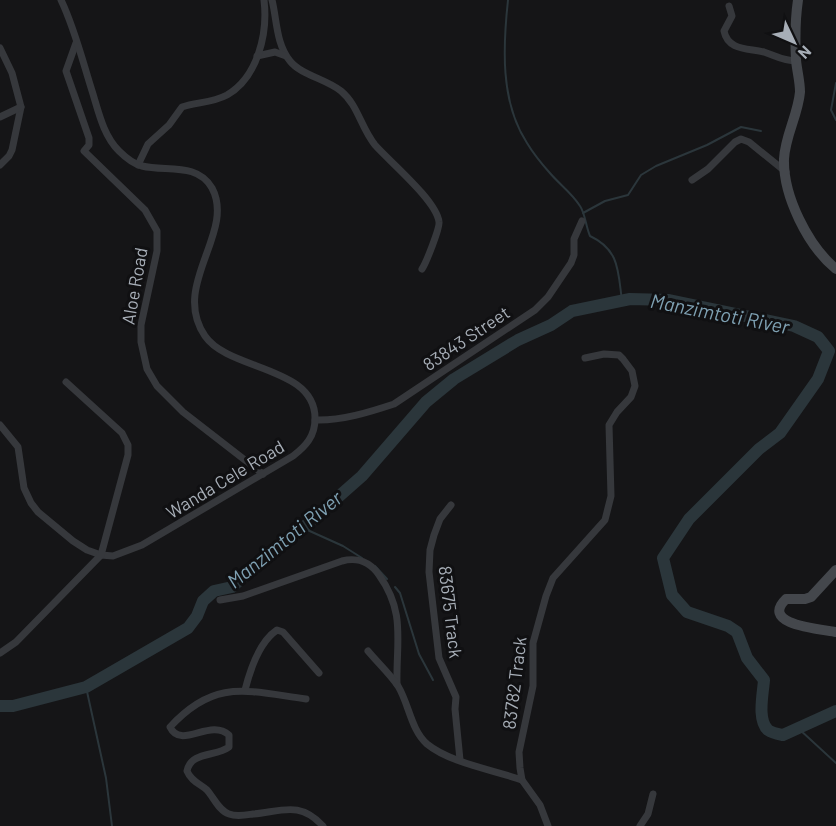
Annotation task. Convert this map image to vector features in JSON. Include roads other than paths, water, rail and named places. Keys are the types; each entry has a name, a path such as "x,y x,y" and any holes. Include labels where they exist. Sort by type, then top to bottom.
{"street":[{"path":"61,0 99,116 110,140 120,152 138,165 186,170 200,175 210,185 215,195 218,212 214,232 200,268 195,304 204,335 213,346 227,354 290,379 309,399 315,413 315,420"},
{"path":"138,165 148,144 169,125 178,110 182,107 209,102 228,94 245,77 257,56 265,31 264,0"},
{"path":"272,0 278,36 286,56 295,66 334,86 349,98 376,145 413,183 438,216 438,230 422,269"},
{"path":"798,0 796,62 800,96 784,160 791,201 797,215 811,240 836,270"},
{"path":"729,6 732,16 724,32 731,44 796,62"},
{"name":"Aloe Road","path":"76,43 66,71 89,138 84,151 145,210 157,231 157,251 141,325 141,342 147,369 157,386 183,412 263,474"},
{"path":"0,48 12,73 21,106 12,150 0,165"},
{"path":"257,56 275,52 286,56"},
{"path":"0,117 21,106"},
{"path":"692,180 708,169 735,142 741,139 749,142 786,172"},
{"name":"83843 Street","path":"315,420 352,416 394,404 535,310 548,297 571,263 574,239 582,221"},
{"name":"83782 Track","path":"522,780 519,752 533,686 534,637 553,578 605,520 611,496 609,425 631,397 635,386 632,371 618,355 604,354 585,358"},
{"path":"0,653 16,642 101,555 128,455 128,445 122,433 66,382"},
{"name":"Wanda Cele Road","path":"101,555 113,556 142,545 263,474 303,448 312,435 315,420"},
{"path":"0,424 18,447 24,488 31,503 38,512 73,541 101,555"},
{"name":"83675 Track","path":"451,505 440,519 432,542 429,572 439,658 456,697 460,760"},
{"path":"220,600 243,596 342,561 360,560 375,570 392,596 398,629 397,684"},
{"path":"836,570 811,597 786,599 780,604 779,610 780,615 788,622 836,632"},
{"path":"245,690 255,660 265,643 277,630 283,632 319,673"},
{"path":"368,651 397,684 422,738 441,753 522,780 540,805 548,826"},
{"path":"306,699 245,690 228,690 211,695 181,715 170,727 179,736 215,728 229,735 229,747 221,752 192,760 188,766 189,775 208,791 223,811 243,815 302,810 323,826"},
{"path":"639,826 648,814 653,794"}],"waterway":[{"path":"508,0 505,36 506,73 508,92 518,127 537,158 580,206 590,236 607,248 612,255 618,271 622,301"},
{"path":"836,83 831,110 836,120"},
{"path":"583,213 605,201 628,195 641,175 656,166 707,145 741,127 761,131"},
{"name":"Manzimtoti River","path":"0,706 13,706 86,687 188,628 197,616 203,601 214,591 232,587 362,476 426,402 454,379 518,340 551,325 572,311 630,299 669,300 794,326 818,337 829,351 818,379 780,433 759,449 689,519 663,558 672,595 687,612 728,626 737,632 747,658 764,680 762,713 768,730 783,735 836,711"},
{"path":"303,528 343,546 362,558"},
{"path":"375,566 387,579"},
{"path":"395,587 400,593 419,654 433,680"},
{"path":"86,687 106,778 112,826"},
{"path":"799,729 836,763"}]}
